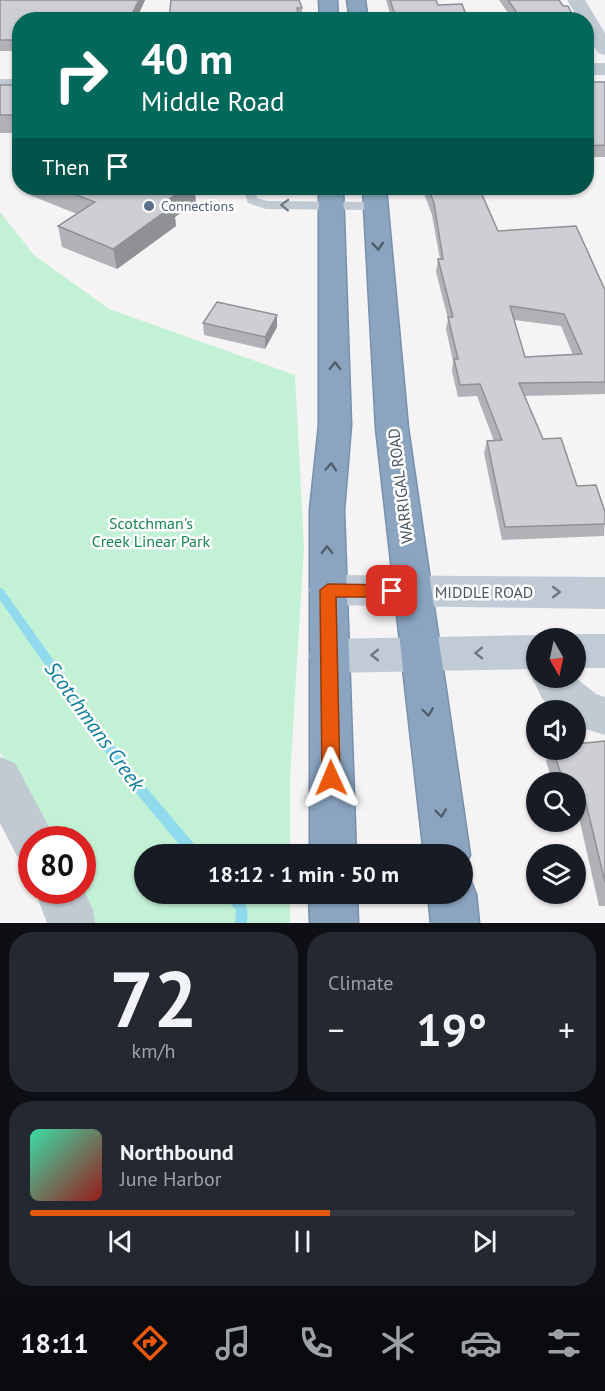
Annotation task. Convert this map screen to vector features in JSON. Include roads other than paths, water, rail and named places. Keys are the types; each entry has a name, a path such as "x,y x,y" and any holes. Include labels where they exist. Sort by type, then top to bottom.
{"highway":[{"path":"331,197 335,425 327,510 333,844"},
{"name":"WARRIGAL ROAD","path":"375,197 392,428 446,844"},
{"path":"333,904 334,923"},
{"path":"453,904 455,923"}],"street":[{"path":"594,30 605,49"},
{"name":"MIDDLE ROAD","path":"328,590 605,593"},
{"path":"586,651 605,651"},
{"path":"329,656 526,652"},
{"path":"558,688 583,709 605,716"},
{"path":"0,778 26,826"},
{"path":"66,904 71,923"}],"lane":[{"path":"251,195 252,200 266,205 331,197 375,197"}],"waterway":[{"name":"Scotchmans Creek","path":"0,592 126,772 187,844"},
{"name":"Scotchmans Creek","path":"238,904 242,908 241,923"}],"place":[{"name":"Connections","path":"149,206"}],"park label":[{"name":"Scotchman's Creek Linear Park","path":"151,532"}]}
